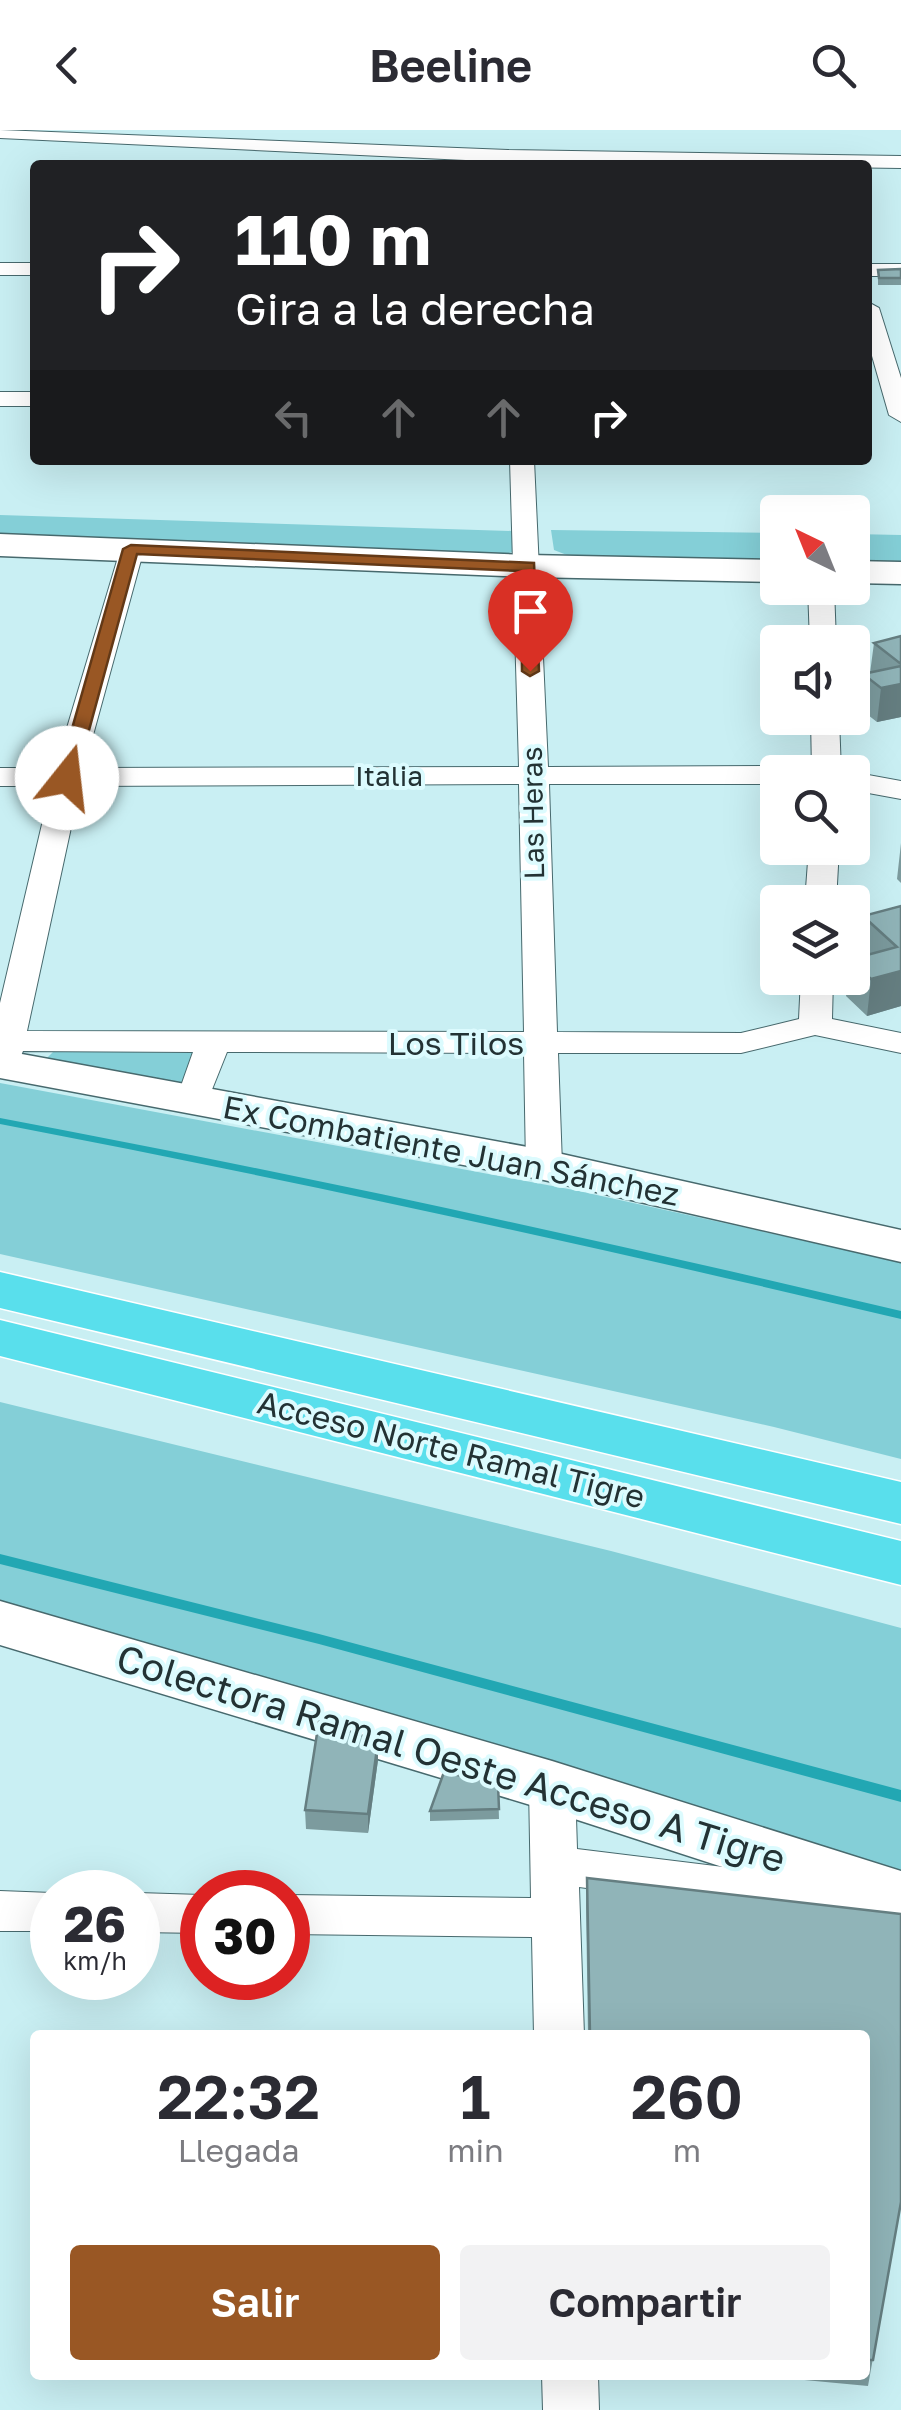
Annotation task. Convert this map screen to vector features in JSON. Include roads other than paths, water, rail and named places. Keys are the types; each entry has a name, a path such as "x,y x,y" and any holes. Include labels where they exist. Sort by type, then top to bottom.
{"highway":[{"name":"Acceso Norte Ramal Tigre","path":"0,1290 901,1503"},
{"name":"Acceso Norte Ramal Tigre","path":"0,1338 901,1563"}],"street":[{"path":"508,130 508,160"},
{"path":"0,132 196,136 508,160 820,157 869,160"},
{"path":"872,160 901,162"},
{"path":"0,269 30,269"},
{"path":"872,270 901,270"},
{"path":"872,321 899,406 872,402"},
{"path":"0,399 30,399"},
{"name":"Las Heras","path":"522,465 544,1165"},
{"path":"0,545 760,572"},
{"path":"3,1057 67,778 131,549"},
{"path":"870,572 901,572"},
{"name":"Italia","path":"0,777 760,776"},
{"path":"870,784 901,790"},
{"path":"815,1025 817,995"},
{"name":"Los Tilos","path":"3,1057 213,1042 741,1043 815,1025 901,1043"},
{"path":"193,1100 213,1042"},
{"name":"Ex Combatiente Juan Sánchez","path":"3,1057 193,1100 544,1165 901,1246"},
{"name":"Colectora Ramal Oeste Acceso A Tigre","path":"0,1623 552,1786 901,1898"},
{"path":"552,1786 559,2030"},
{"path":"553,1865 901,1910"},
{"path":"0,1912 30,1912"},
{"path":"310,1915 556,1918"},
{"path":"570,2380 571,2410"}],"waterway":[{"path":"0,1121 452,1212 901,1315"},
{"path":"0,1559 319,1639 901,1796"}]}
